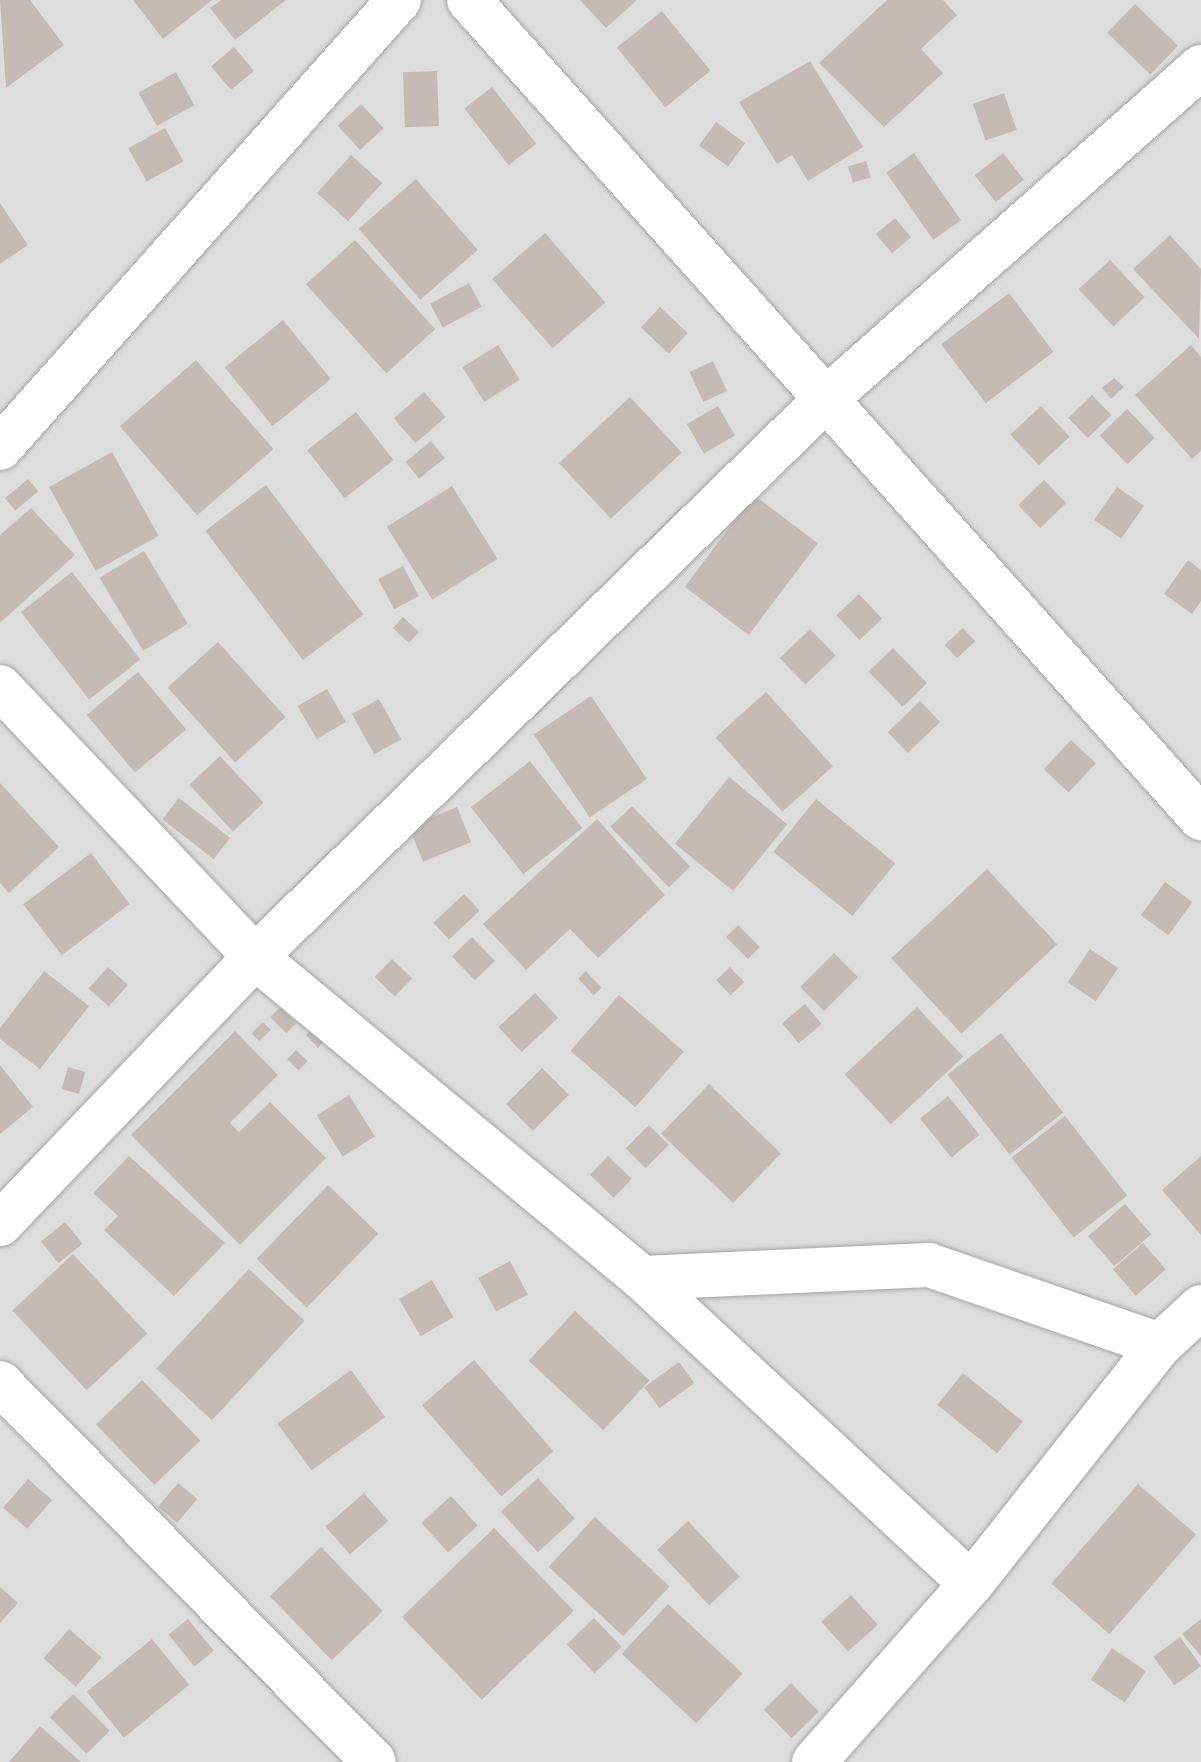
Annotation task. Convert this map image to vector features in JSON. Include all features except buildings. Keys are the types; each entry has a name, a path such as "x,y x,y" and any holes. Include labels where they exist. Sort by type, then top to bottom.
{"street":[{"path":"0,448 399,0"},
{"path":"469,0 1201,818"},
{"path":"0,1224 255,957 826,399 1201,67"},
{"path":"0,687 255,957 642,1278 971,1584"},
{"path":"642,1278 929,1265 1160,1345"},
{"path":"814,1762 971,1584 1160,1345 1201,1307"},
{"path":"0,1383 374,1762"}],"shaded area":[{"path":"0,0 1201,0 1201,1762 0,1762"}]}
